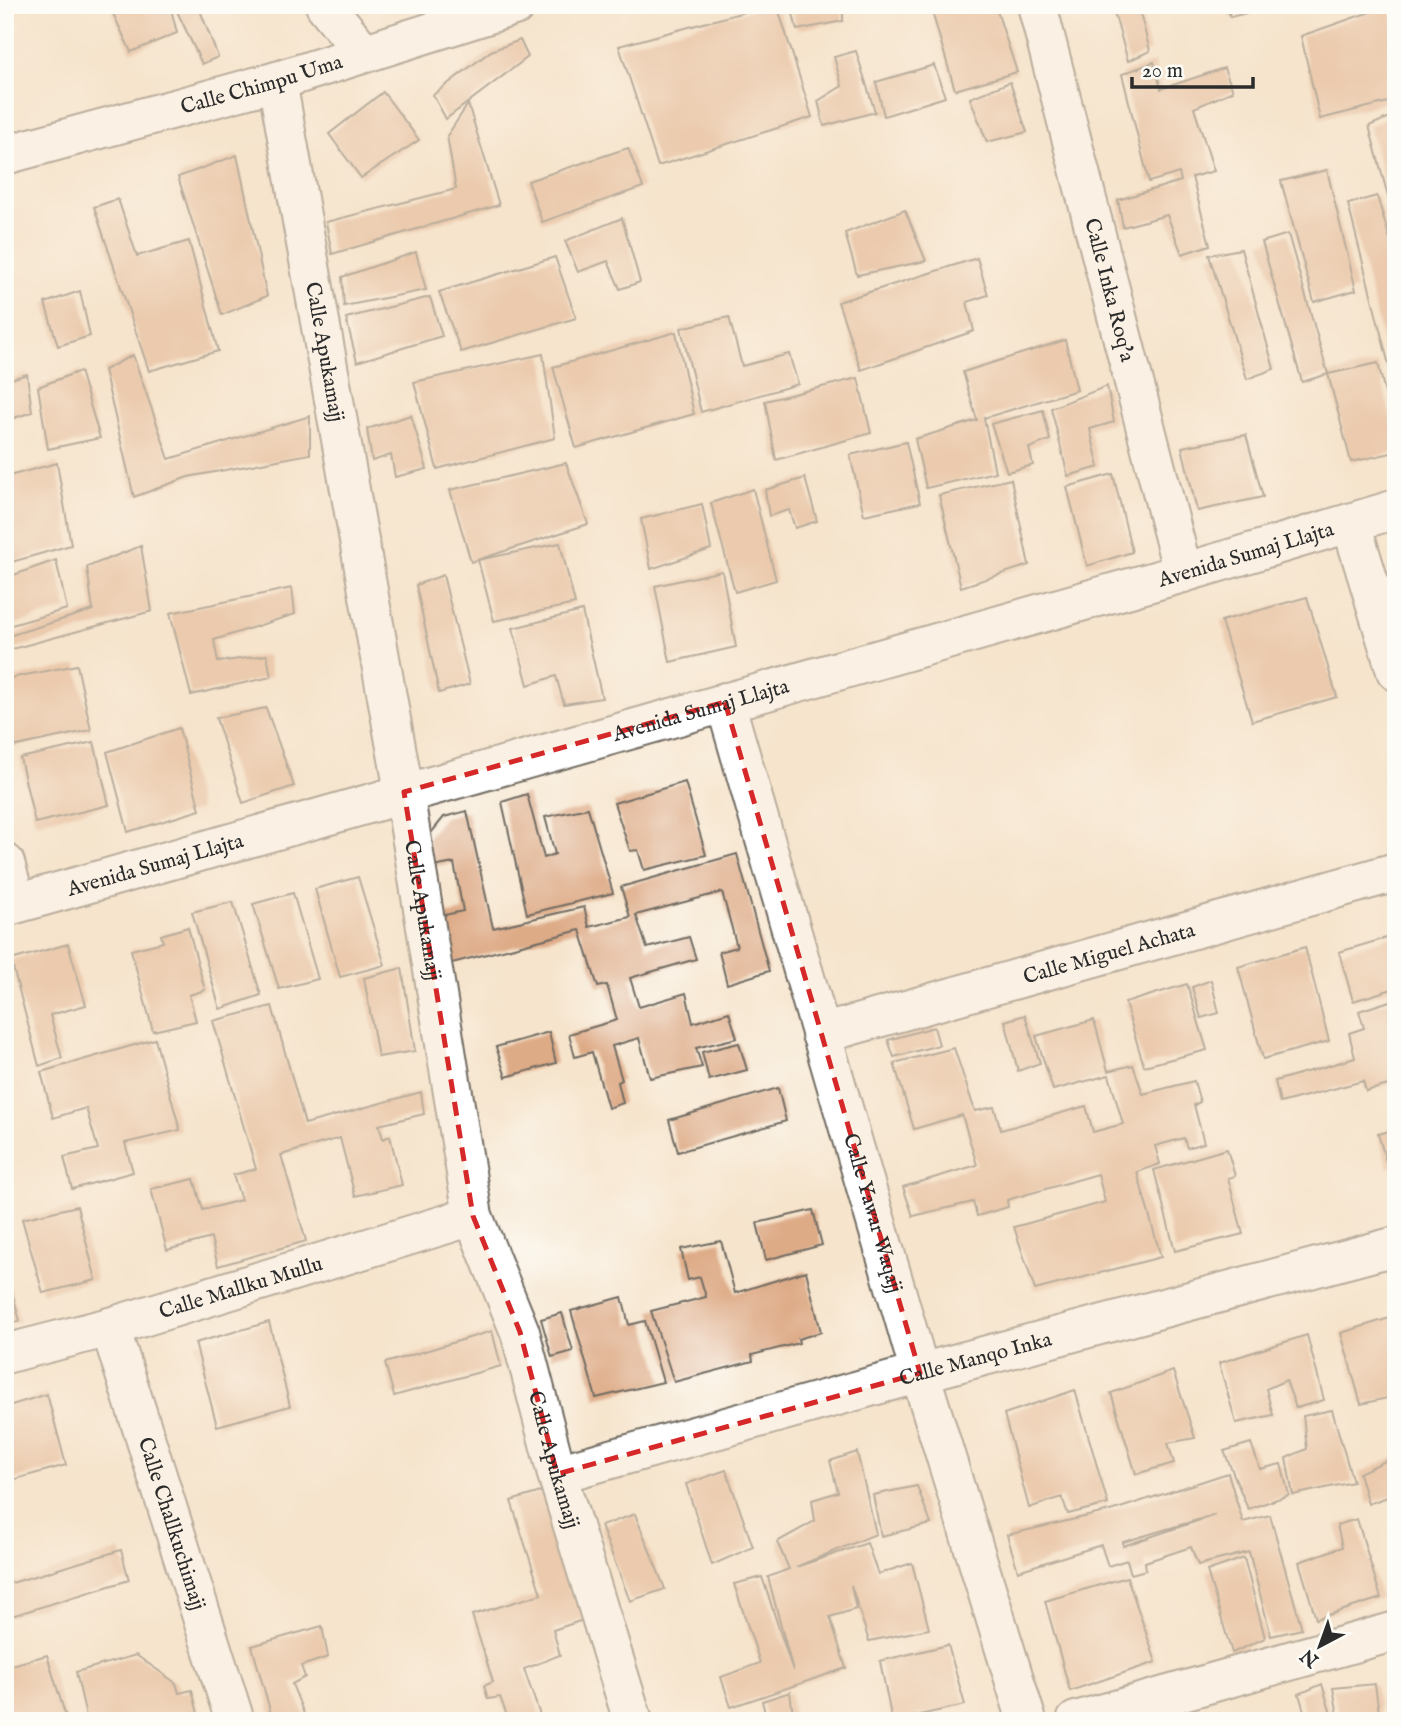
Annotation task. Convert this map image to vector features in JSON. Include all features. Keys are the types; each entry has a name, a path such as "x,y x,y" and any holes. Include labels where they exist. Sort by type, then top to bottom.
{"street":[{"path":"325,5 364,53"},
{"name":"Calle Chimpu Uma","path":"5,155 276,81 517,5"},
{"name":"Calle Inka Roq'a","path":"1037,5 1183,573"},
{"name":"Calle Apukamajj","path":"276,81 404,792 473,1216 520,1332 557,1474 634,1721"},
{"name":"Avenida Sumaj Llajta","path":"11,905 1183,573 1396,509"},
{"path":"1352,523 1396,671"},
{"name":"Calle Yawar Waqajj","path":"724,702 920,1373 1027,1721"},
{"path":"5,863 11,905"},
{"name":"Calle Miguel Achata","path":"821,1034 1396,872"},
{"name":"Calle Mallku Mullu","path":"5,1354 110,1327 473,1216"},
{"name":"Calle Manqo Inka","path":"557,1474 920,1373 1396,1246"},
{"name":"Calle Challkuchimajj","path":"110,1327 235,1721"},
{"path":"1076,1721 1396,1631"}],"highlighted area":[{"path":"725,702 920,1373 557,1474 520,1332 473,1216 404,792"}],"building":[{"path":"109,5 170,5 177,33 131,52"},
{"path":"174,5 198,5 218,57 202,64"},
{"path":"777,5 812,117 658,166 619,46"},
{"path":"791,5 843,5 843,21 797,30"},
{"path":"930,5 995,5 1017,72 955,90"},
{"path":"1112,5 1138,5 1150,51 1128,61"},
{"path":"1227,5 1275,5 1275,6 1230,17"},
{"path":"1390,5 1396,36 1396,100 1320,119 1301,36"},
{"path":"520,40 528,57 446,119 433,95 491,51"},
{"path":"856,51 875,112 824,126 818,101 842,86 834,57"},
{"path":"1154,62 1161,89 1224,68 1233,91 1194,108 1214,171 1192,177 1210,245 1182,254 1167,215 1123,227 1118,200 1181,181 1179,173 1149,182 1122,74"},
{"path":"934,65 945,97 884,116 876,82"},
{"path":"1010,82 1027,132 987,142 970,98"},
{"path":"383,92 419,140 361,178 329,134"},
{"path":"468,104 499,205 332,254 326,222 456,189 447,136"},
{"path":"1392,116 1396,125 1395,222 1369,126"},
{"path":"628,148 643,187 542,222 528,181"},
{"path":"237,155 267,296 222,315 178,177"},
{"path":"1327,170 1356,290 1314,302 1281,181"},
{"path":"1377,196 1396,259 1395,389 1348,204"},
{"path":"118,199 137,256 189,241 218,351 149,371 94,207"},
{"path":"905,210 926,261 857,275 845,233"},
{"path":"622,218 640,282 620,289 608,261 578,272 565,241"},
{"path":"1288,234 1328,374 1302,382 1262,242"},
{"path":"1241,249 1274,369 1247,379 1209,255"},
{"path":"416,252 426,290 344,306 342,277"},
{"path":"555,257 576,318 461,352 439,292"},
{"path":"977,258 988,295 967,302 974,331 861,370 838,302"},
{"path":"80,291 90,336 58,346 45,303"},
{"path":"430,297 442,336 357,362 346,318"},
{"path":"729,317 742,366 789,354 798,384 701,412 681,328"},
{"path":"676,332 694,414 576,448 553,367"},
{"path":"1065,340 1077,390 984,418 995,472 926,488 915,439 977,420 963,372"},
{"path":"543,354 555,438 437,469 414,382"},
{"path":"133,355 169,459 310,416 310,454 188,477 134,497 104,370"},
{"path":"1378,363 1396,440 1396,452 1351,462 1328,374"},
{"path":"80,371 100,438 48,449 38,387"},
{"path":"27,374 32,412 5,421 5,381"},
{"path":"858,378 871,433 776,460 765,401"},
{"path":"1107,386 1114,422 1090,429 1099,467 1068,476 1051,408"},
{"path":"1043,410 1050,440 1029,448 1033,465 1007,472 991,424"},
{"path":"411,415 427,469 395,477 391,455 372,461 367,429"},
{"path":"1246,435 1263,497 1197,511 1182,447"},
{"path":"906,442 920,503 864,515 850,455"},
{"path":"57,463 71,545 5,564 5,477"},
{"path":"566,463 588,524 471,562 450,490"},
{"path":"1113,474 1132,552 1087,566 1067,487"},
{"path":"805,478 817,521 795,528 789,510 769,516 765,490"},
{"path":"1011,479 1029,565 961,587 939,495"},
{"path":"753,489 776,580 735,592 711,503"},
{"path":"702,504 711,549 651,569 641,519"},
{"path":"560,543 575,604 494,621 478,560"},
{"path":"141,546 152,611 5,651 5,637 93,610 87,567"},
{"path":"56,560 67,609 5,627 5,578"},
{"path":"722,571 736,647 670,662 655,586"},
{"path":"443,575 470,684 439,693 416,585"},
{"path":"292,588 295,614 214,640 218,662 267,655 271,677 191,695 170,613"},
{"path":"1307,597 1337,697 1252,721 1221,621"},
{"path":"582,611 602,698 564,704 556,676 528,685 513,628"},
{"path":"77,665 91,730 12,747 5,723 5,679"},
{"path":"266,708 294,786 243,803 216,718"},
{"path":"179,728 200,810 128,832 107,752"},
{"path":"94,742 109,805 35,823 20,758"},
{"path":"685,782 706,855 644,870 638,850 630,851 614,803"},
{"path":"527,794 544,858 555,854 545,817 588,808 613,893 527,914 502,802"},
{"path":"467,811 493,928 584,907 589,927 630,917 621,887 737,854 769,971 727,984 719,952 737,947 722,892 636,915 647,948 689,937 696,959 630,978 639,1007 686,993 693,1023 729,1012 737,1038 696,1048 702,1067 650,1078 639,1038 612,1046 622,1080 618,1082 623,1103 608,1108 592,1052 575,1057 569,1034 617,1020 607,985 598,987 580,930 448,964 440,916 463,911 454,863 433,867 428,839 444,817"},
{"path":"358,877 385,965 340,977 315,889"},
{"path":"293,893 318,979 279,989 253,904"},
{"path":"233,902 261,995 220,1009 192,912"},
{"path":"188,927 205,990 189,995 196,1021 153,1031 131,950 163,942 161,935"},
{"path":"1396,935 1396,988 1353,1001 1339,952"},
{"path":"68,944 86,1005 50,1015 62,1058 39,1066 11,960"},
{"path":"1305,947 1329,1041 1263,1059 1238,967"},
{"path":"402,968 415,1051 378,1057 364,978"},
{"path":"1211,980 1219,1013 1201,1018 1192,987"},
{"path":"1187,984 1207,1050 1144,1066 1125,1003"},
{"path":"1396,999 1396,1083 1366,1091 1363,1081 1280,1103 1275,1081 1355,1058 1349,1033 1364,1028 1359,1011"},
{"path":"272,1006 305,1124 421,1092 424,1114 379,1125 383,1139 390,1136 402,1185 355,1196 340,1138 281,1155 306,1241 218,1266 211,1238 167,1250 151,1189 194,1179 203,1210 241,1200 233,1175 256,1169 213,1021"},
{"path":"1025,1015 1040,1063 1018,1071 1005,1021"},
{"path":"1094,1020 1108,1071 1133,1065 1143,1094 1194,1081 1200,1102 1194,1105 1204,1143 1187,1148 1184,1138 1155,1146 1160,1164 1137,1172 1161,1257 1035,1290 1014,1227 1105,1202 1098,1174 1007,1200 1008,1207 977,1216 973,1202 913,1216 903,1187 977,1165 962,1115 914,1129 894,1063 954,1048 975,1111 994,1107 1001,1130 1086,1106 1093,1132 1123,1124 1109,1075 1053,1090 1036,1036"},
{"path":"934,1027 939,1045 894,1057 888,1040"},
{"path":"549,1032 556,1063 506,1077 496,1047"},
{"path":"155,1039 180,1130 125,1143 133,1172 72,1189 64,1157 98,1149 86,1108 53,1118 41,1072"},
{"path":"739,1043 747,1070 709,1080 702,1052"},
{"path":"778,1088 786,1121 678,1152 669,1120"},
{"path":"1396,1129 1396,1166 1388,1168 1378,1134"},
{"path":"1227,1149 1235,1176 1228,1178 1243,1234 1175,1251 1154,1170"},
{"path":"77,1206 96,1280 43,1293 22,1219"},
{"path":"813,1210 822,1245 766,1260 757,1223"},
{"path":"721,1241 735,1293 806,1271 821,1332 798,1339 799,1343 752,1355 753,1361 674,1382 651,1311 706,1297 700,1277 688,1280 681,1249"},
{"path":"5,1267 20,1321 5,1325"},
{"path":"622,1297 629,1325 645,1321 663,1382 596,1398 571,1311"},
{"path":"562,1313 573,1351 552,1357 541,1319"},
{"path":"1396,1316 1396,1396 1361,1404 1341,1333"},
{"path":"269,1322 290,1406 217,1426 195,1343"},
{"path":"492,1331 501,1366 394,1396 385,1363"},
{"path":"1307,1335 1324,1400 1296,1408 1286,1380 1266,1389 1273,1415 1236,1423 1219,1363"},
{"path":"1173,1371 1195,1438 1168,1443 1174,1463 1136,1474 1111,1393"},
{"path":"1075,1390 1108,1504 1068,1514 1062,1497 1029,1508 1004,1414"},
{"path":"47,1394 66,1465 5,1482 5,1407"},
{"path":"1332,1410 1353,1482 1293,1495 1286,1458 1307,1449 1303,1416"},
{"path":"1251,1443 1260,1469 1281,1464 1289,1495 1248,1509 1224,1451"},
{"path":"857,1452 876,1534 796,1567 867,1543 878,1574 912,1563 929,1629 869,1641 851,1585 856,1609 830,1617 846,1668 731,1707 721,1677 760,1663 734,1584 762,1577 793,1671 768,1577 789,1569 777,1542 815,1521 812,1500 838,1492 830,1461"},
{"path":"1396,1456 1396,1494 1368,1504 1359,1473"},
{"path":"726,1470 753,1547 712,1565 686,1484"},
{"path":"1228,1473 1243,1522 1270,1515 1302,1629 1271,1636 1249,1552 1198,1565 1191,1547 1145,1562 1146,1570 1131,1574 1127,1560 1108,1566 1101,1545 1018,1571 1007,1535 1114,1510","holes":["1215,1515 1123,1546 1123,1542"]},
{"path":"917,1486 931,1524 881,1536 873,1495"},
{"path":"544,1491 586,1619 553,1630 560,1655 524,1669 542,1721 509,1721 500,1697 488,1699 484,1686 493,1682 472,1615 541,1594 511,1501"},
{"path":"635,1514 665,1589 630,1601 601,1526"},
{"path":"1357,1519 1381,1598 1316,1619 1299,1562 1342,1547 1337,1525"},
{"path":"121,1550 129,1580 5,1618 5,1585"},
{"path":"1244,1558 1265,1638 1232,1653 1207,1571"},
{"path":"1127,1577 1156,1662 1070,1691 1045,1601"},
{"path":"322,1626 328,1657 301,1666 305,1677 292,1684 306,1719 273,1721 252,1646"},
{"path":"948,1645 965,1705 892,1721 880,1661"},
{"path":"47,1655 67,1721 5,1721 5,1667"},
{"path":"136,1655 176,1683 179,1693 192,1690 200,1721 87,1721 76,1672"},
{"path":"1322,1684 1333,1721 1307,1721 1299,1694"},
{"path":"1375,1684 1380,1720 1339,1721 1333,1688"},
{"path":"790,1692 794,1721 767,1721 762,1701"}]}
